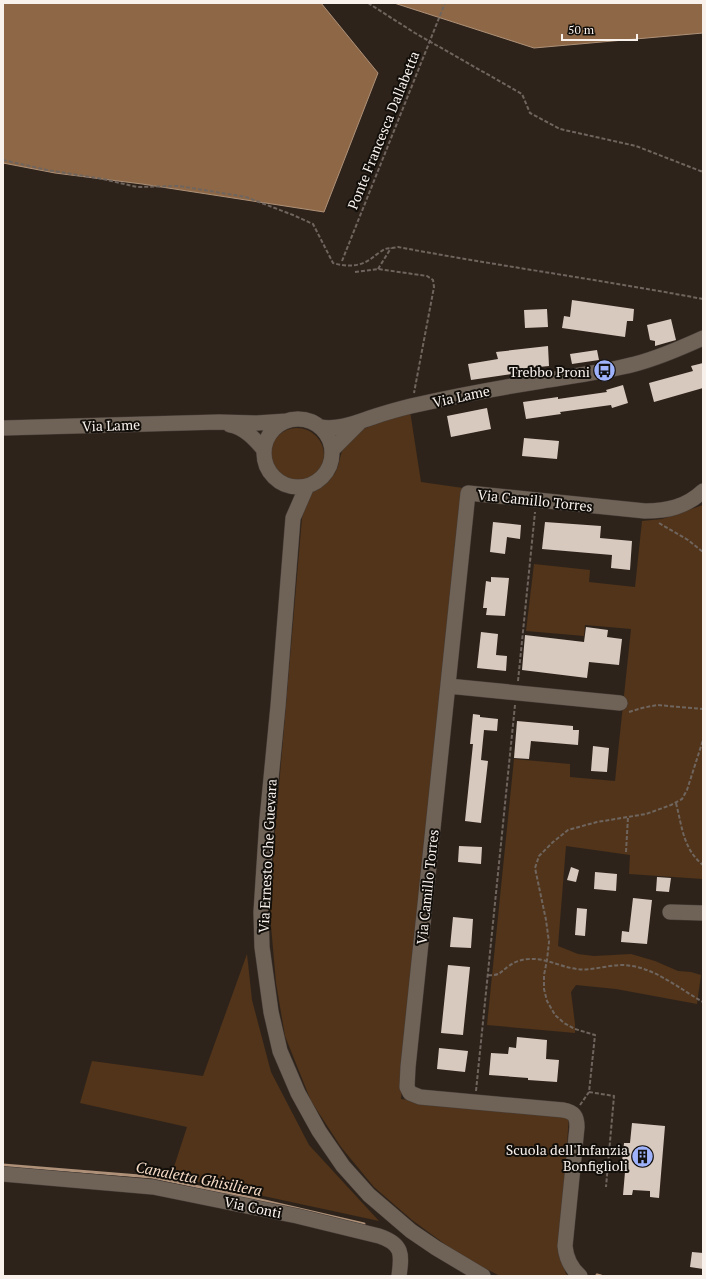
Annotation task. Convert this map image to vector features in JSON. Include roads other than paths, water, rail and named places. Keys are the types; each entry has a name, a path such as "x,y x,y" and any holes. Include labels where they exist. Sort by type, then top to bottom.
{"street":[{"name":"Via Lame","path":"320,427 335,428 359,423 391,411 411,406 496,389 605,371 664,355 703,338"},
{"path":"296,419 307,420 320,427 329,438 332,450 331,463 324,475 315,483 307,486 293,487 276,479 269,471 265,459 264,450 270,433 287,421 296,419"},
{"name":"Via Lame","path":"3,428 219,422 257,423 287,421"},
{"name":"Via Lame","path":"219,422 245,431 255,439 264,450"},
{"name":"Via Lame","path":"332,450 359,423"},
{"name":"Via Ernesto Che Guevara","path":"282,483 289,498 293,518 267,820 261,912 265,978 280,1051 298,1093 319,1130 343,1166 369,1196 411,1231 483,1276"},
{"name":"Via Ernesto Che Guevara","path":"293,518 307,486"},
{"name":"Via Camillo Torres","path":"580,1276 571,1266 565,1246 577,1127 577,1119 574,1114 563,1110 420,1097 410,1093 408,1087 409,1059 468,493 645,511 662,511 673,508 701,495"},
{"path":"448,686 624,707"},
{"path":"670,912 703,913"},
{"name":"Via Conti","path":"3,1174 153,1186 297,1216 379,1236 389,1240 399,1248 401,1257 399,1276"}],"waterway":[{"name":"Canaletta Ghisiliera","path":"3,1165 152,1177 364,1224"},
{"name":"Canaletta Ghisiliera","path":"597,1275 601,1276"}],"place":[{"name":"Trebbo Proni","path":"605,371"},
{"name":"Scuola dell'Infanzia Bonfiglioli","path":"643,1157"}]}
